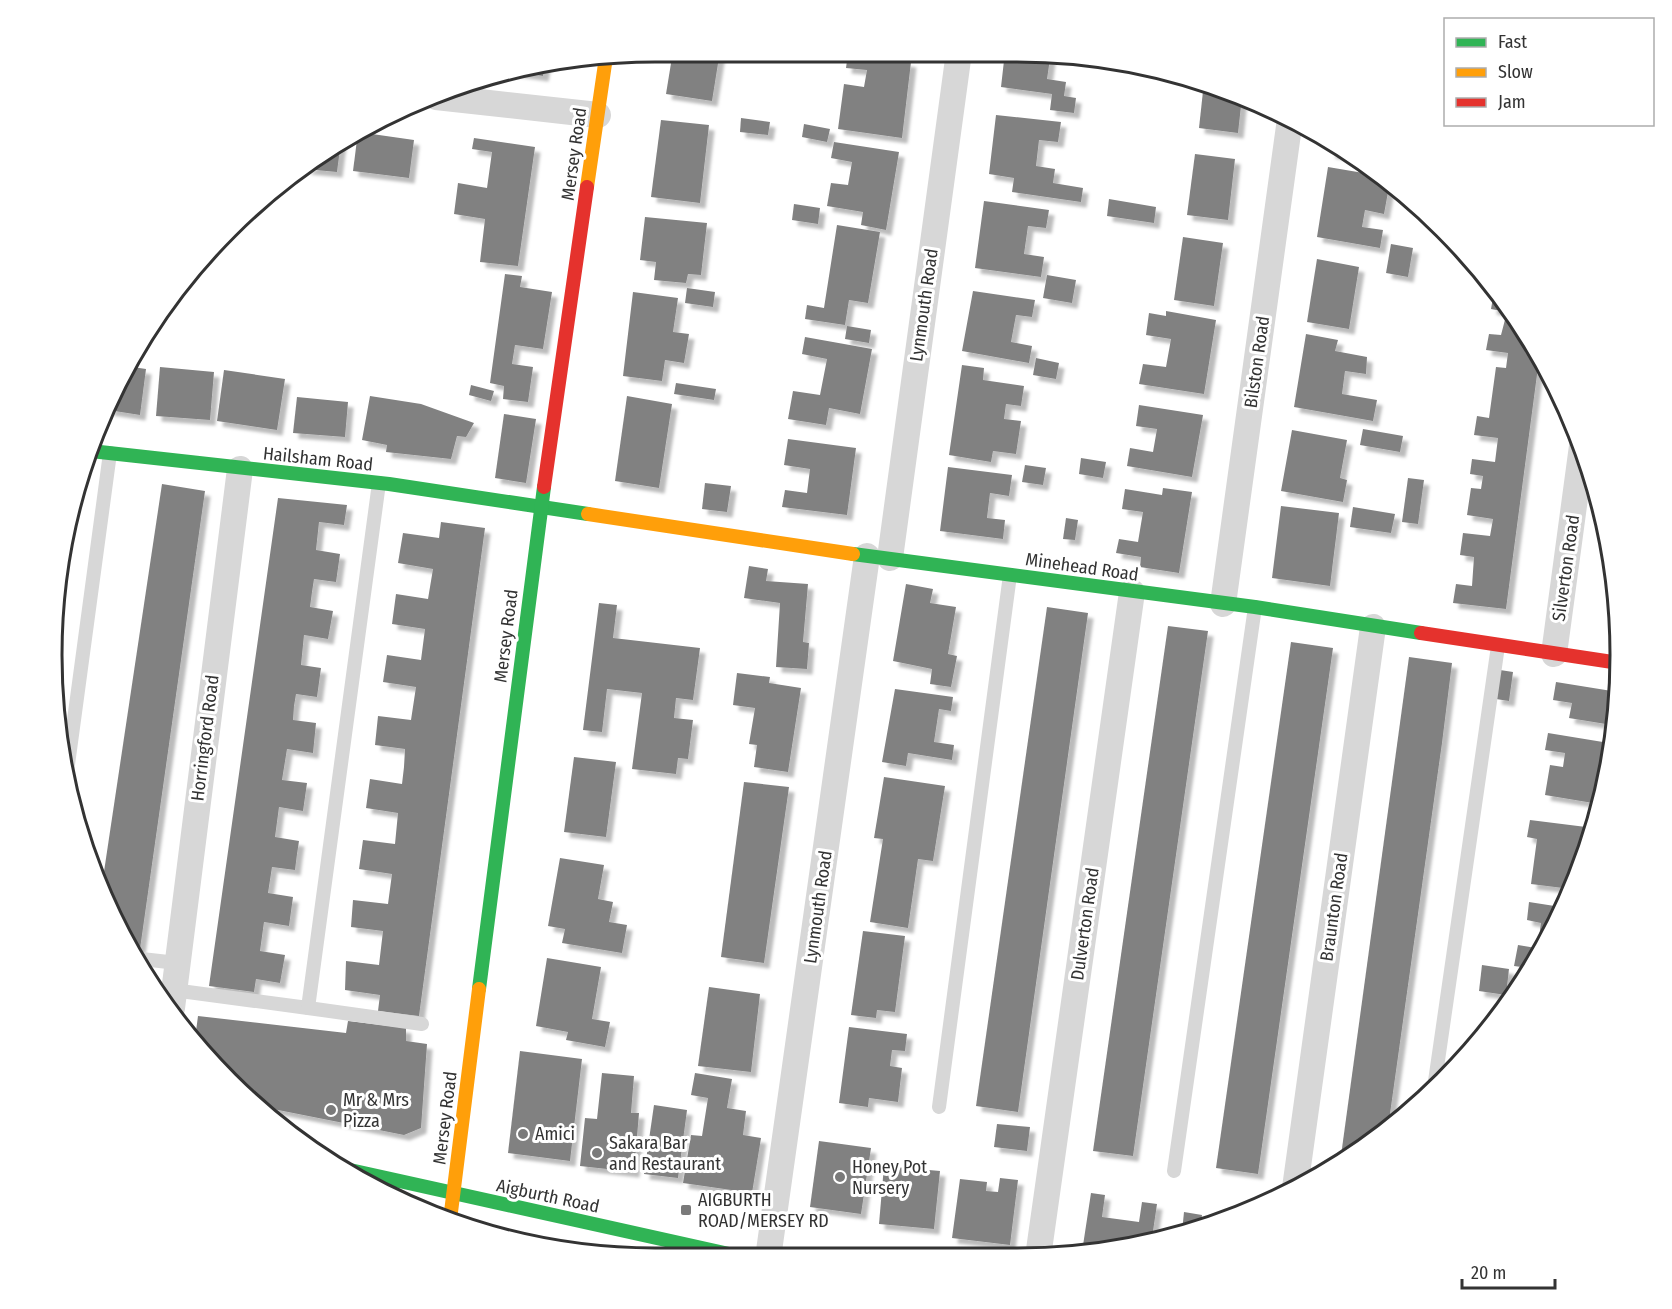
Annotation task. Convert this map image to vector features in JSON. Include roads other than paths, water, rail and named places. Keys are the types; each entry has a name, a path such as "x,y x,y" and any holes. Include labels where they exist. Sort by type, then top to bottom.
{"main road":[{"name":"Mersey Road","path":"451,1211 541,506 605,64"},
{"name":"Hailsham Road","path":"98,452 379,483 541,506"},
{"name":"Minehead Road","path":"541,506 879,557 1255,607 1610,662"},
{"name":"Aigburth Road","path":"371,1175 701,1248"}],"street":[{"name":"Lynmouth Road","path":"770,1248 957,62"},
{"path":"450,99 598,115"},
{"name":"Bilston Road","path":"1223,604 1289,128"},
{"name":"Silverton Road","path":"1554,654 1579,465"},
{"name":"Horringford Road","path":"172,999 240,469"},
{"name":"Dulverton Road","path":"1039,1247 1132,591"},
{"name":"Braunton Road","path":"1296,1177 1373,627"}],"lane":[{"path":"70,750 110,453"},
{"path":"308,1008 379,483"},
{"path":"939,1107 1010,575"},
{"path":"1174,1171 1255,607"},
{"path":"1436,1075 1498,646"},
{"path":"146,959 177,963"},
{"path":"172,999 308,1008 422,1024"}],"place":[{"name":"Mr & Mrs Pizza","path":"331,1110"},
{"name":"Amici","path":"523,1134"},
{"name":"Sakara Bar and Restaurant","path":"597,1153"},
{"name":"Honey Pot Nursery","path":"840,1177"},
{"name":"AIGBURTH ROAD/MERSEY RD","path":"686,1210"}]}
